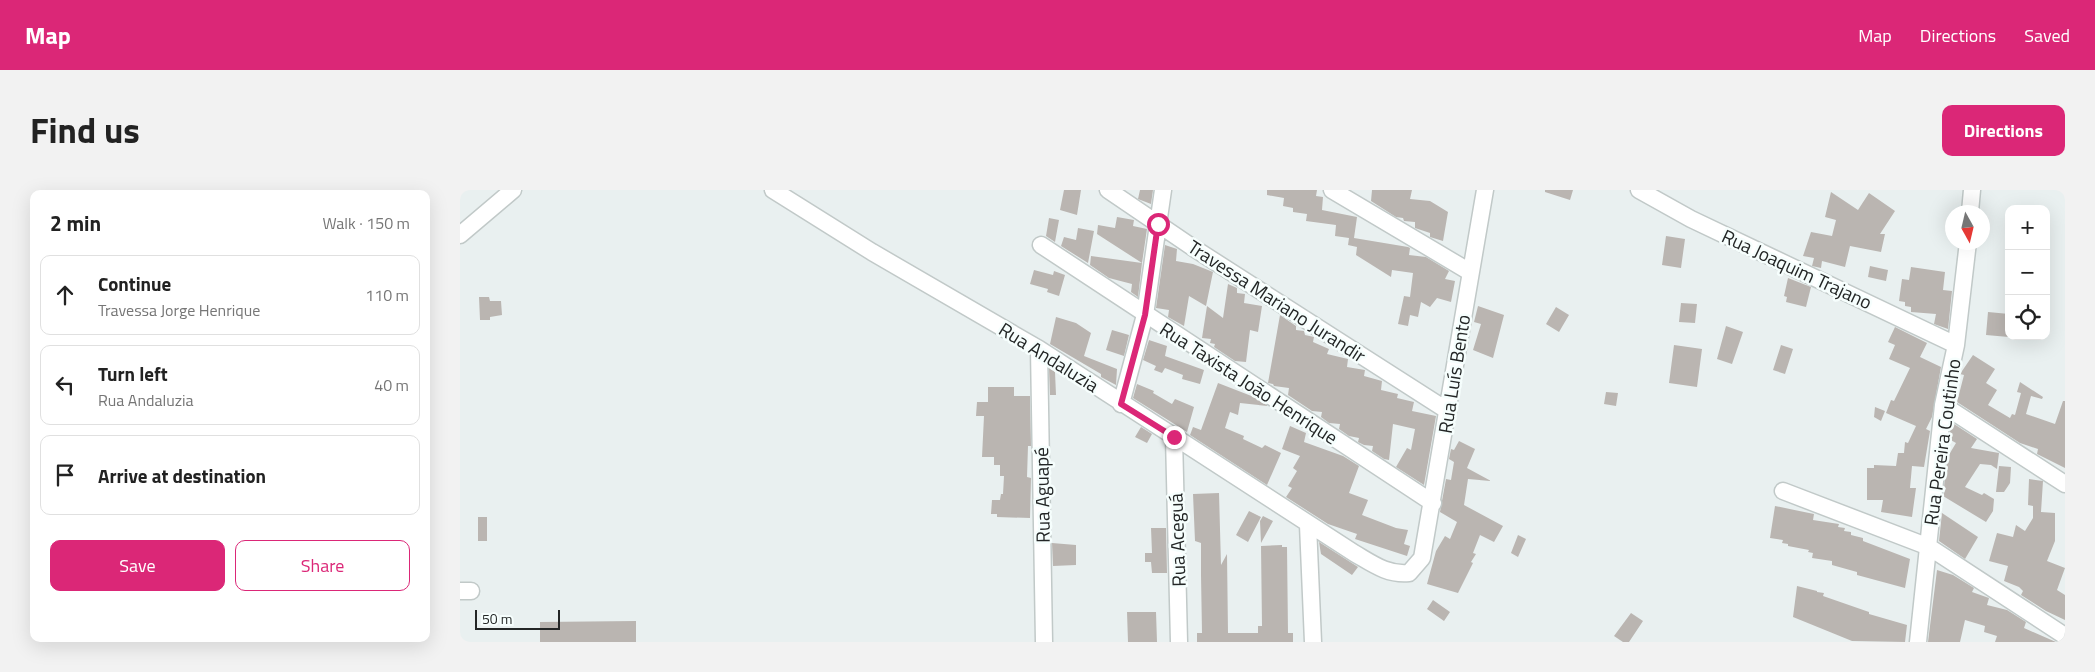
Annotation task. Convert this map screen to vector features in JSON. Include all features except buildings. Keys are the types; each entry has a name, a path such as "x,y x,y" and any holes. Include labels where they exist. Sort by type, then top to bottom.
{"street":[{"path":"460,235 513,190"},
{"name":"Rua Andaluzia","path":"772,190 872,252 1039,349 1308,525 1388,573 1409,573 1422,558"},
{"name":"Travessa Mariano Jurandir","path":"1108,190 1448,411"},
{"path":"1121,404 1145,315 1163,190"},
{"path":"1332,190 1470,272"},
{"name":"Rua Luís Bento","path":"1422,558 1433,503 1485,190"},
{"name":"Rua Joaquim Trajano","path":"1639,190 1691,219 1956,345"},
{"path":"1971,205 1972,190"},
{"name":"Rua Taxista João Henrique","path":"1041,246 1433,503"},
{"name":"Rua Pereira Coutinho","path":"1918,642 1943,405 1956,345 1967,250"},
{"name":"Rua Aguapé","path":"1039,349 1044,642"},
{"path":"1943,405 2065,484"},
{"name":"Rua Aceguá","path":"1174,437 1179,642"},
{"path":"1783,491 1929,547 2065,636"},
{"path":"1308,525 1313,642"}],"route":[{"path":"1158,224 1145,315 1121,404 1174,437"}]}
